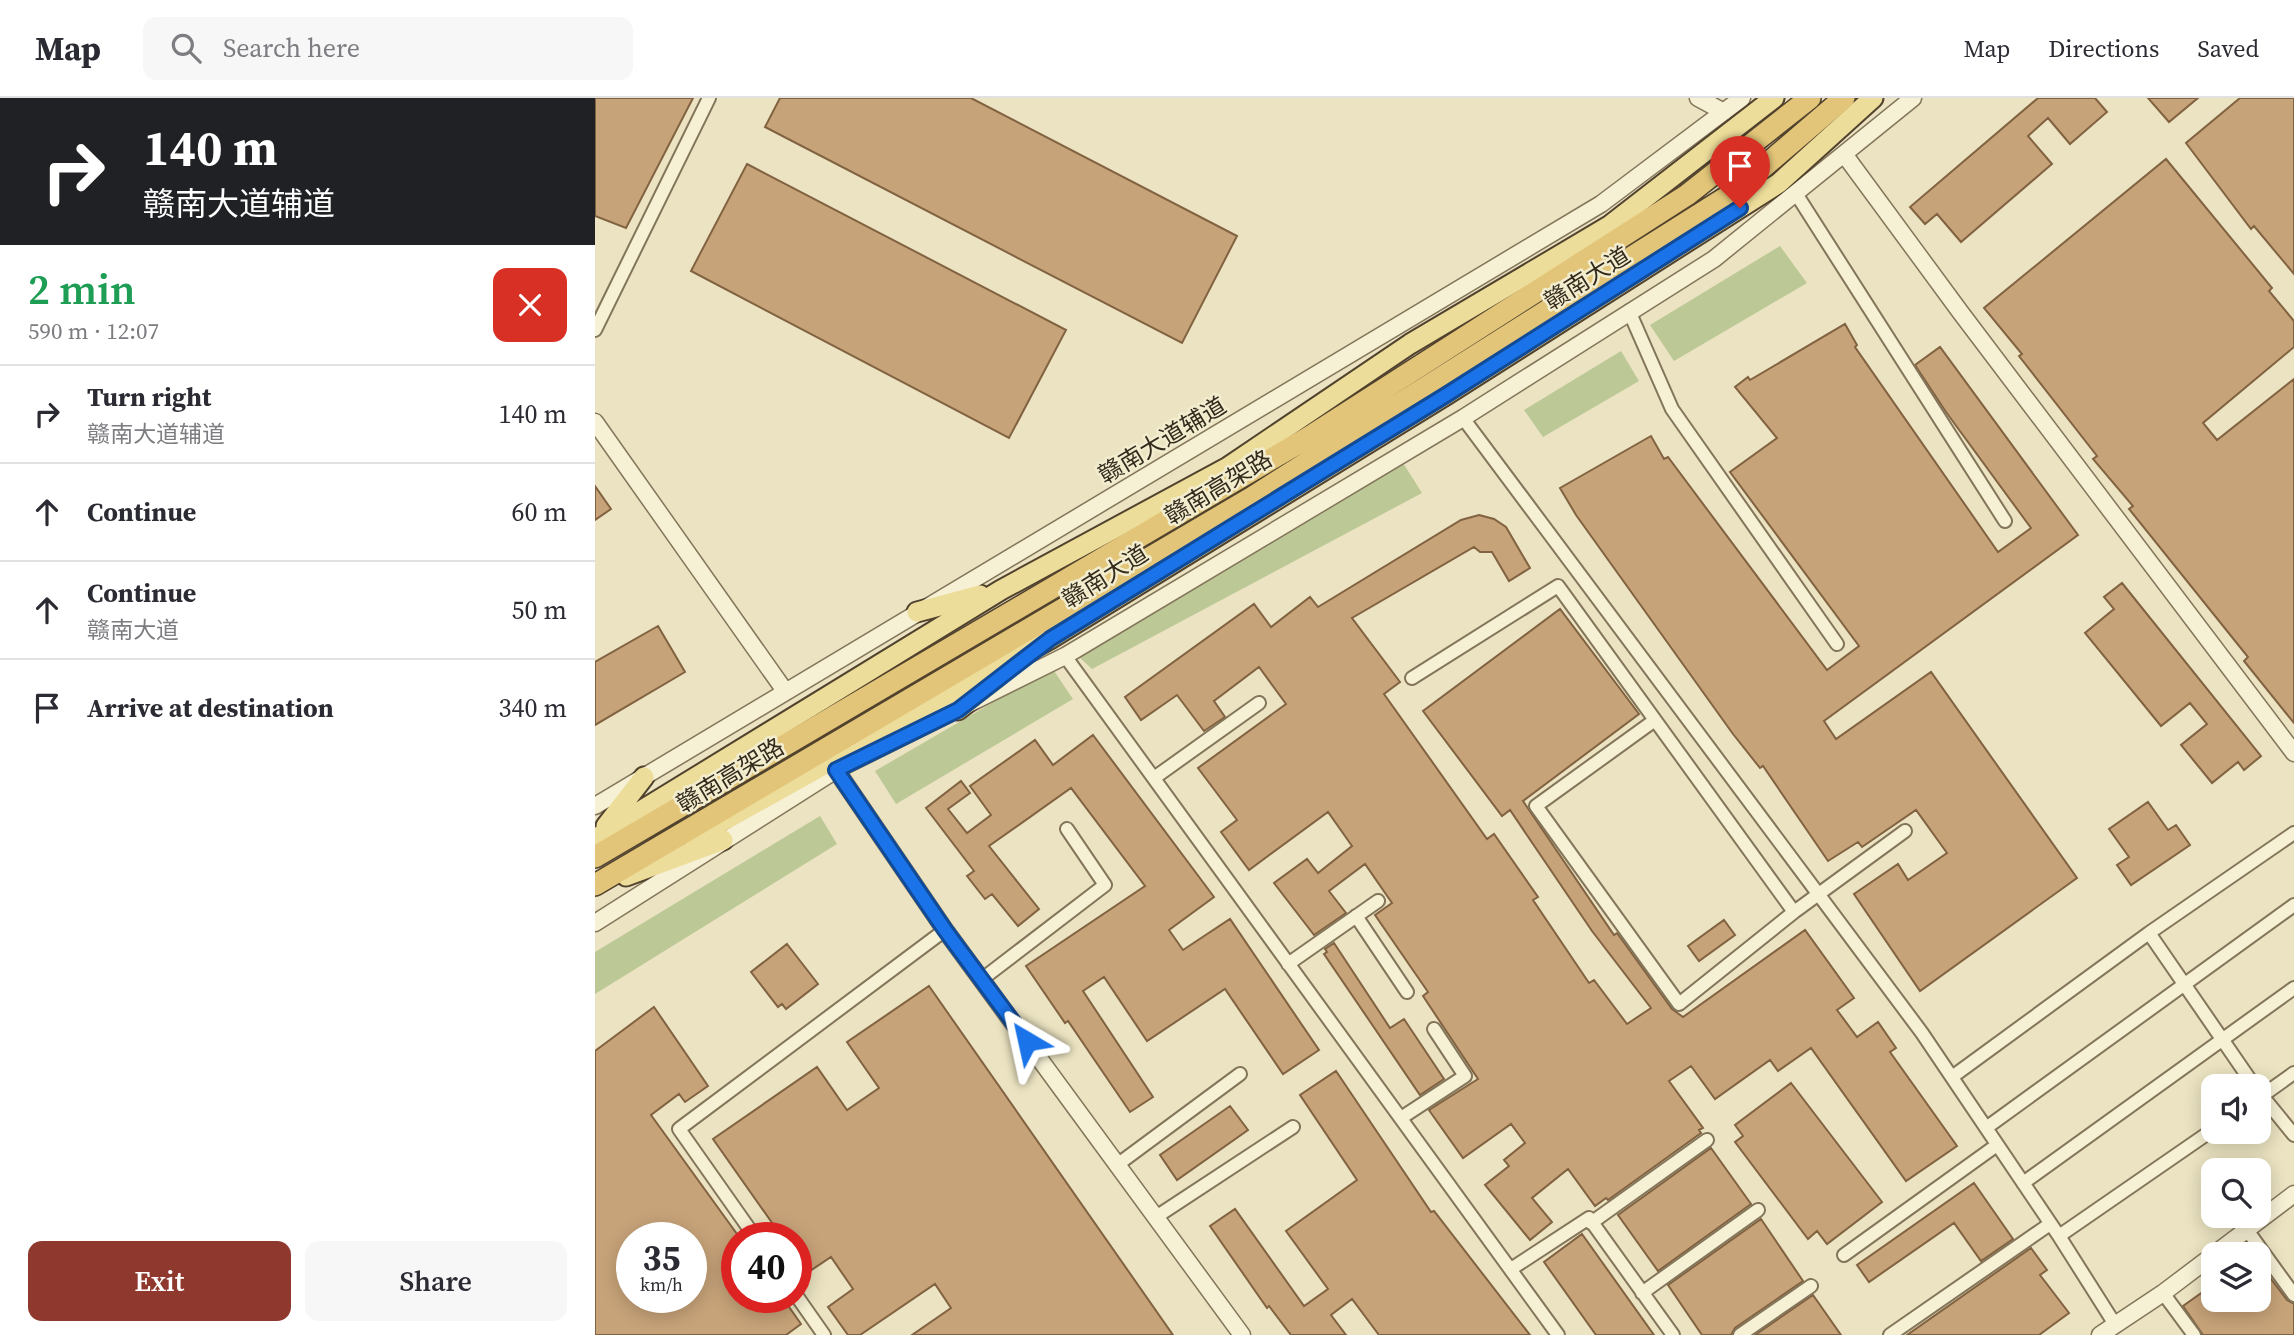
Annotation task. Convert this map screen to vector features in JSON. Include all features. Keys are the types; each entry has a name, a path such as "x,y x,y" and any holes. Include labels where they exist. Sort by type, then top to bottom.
{"highway":[{"name":"赣南高架路","path":"596,844 1309,437 1687,195 1810,98"},
{"name":"赣南高架路","path":"595,886 1251,498 1733,193 1844,98"}],"main road":[{"name":"赣南大道","path":"596,844 1001,590 1228,467 1410,344 1609,226 1774,98"},
{"name":"赣南大道","path":"595,895 1050,639 1435,402 1779,183 1873,98"},
{"path":"917,612 1001,590"},
{"path":"958,710 1050,639"},
{"path":"596,844 644,777"},
{"path":"626,876 723,840"}],"street":[{"path":"595,330 709,98"},
{"path":"1699,98 1724,112"},
{"name":"赣南大道辅道","path":"595,806 1601,204 1742,98"},
{"path":"595,923 836,770 1065,656 1463,418 1629,310 1714,259 1913,98"},
{"path":"1844,154 1968,323 2294,752"},
{"path":"1795,192 2005,522"},
{"path":"1629,310 1672,410 1837,644"},
{"path":"1463,418 1922,1033 2116,1326"},
{"path":"595,422 785,691"},
{"path":"1412,678 1558,586 1794,912"},
{"path":"1065,656 1558,1335"},
{"path":"1154,779 1259,703"},
{"path":"1655,720 1536,806 1679,1004 1794,912 1905,831"},
{"path":"836,770 945,930 1242,1335"},
{"path":"981,980 1105,885 1067,829"},
{"path":"1951,1077 2149,933 2294,833"},
{"path":"1288,964 1378,901"},
{"path":"1986,1128 2294,905"},
{"path":"1356,916 1407,992"},
{"path":"744,1222 679,1129 945,930"},
{"path":"2149,933 2246,1074"},
{"path":"2023,1183 2294,988"},
{"path":"1401,1118 1465,1076 1433,1029"},
{"path":"2271,1086 2294,1073"},
{"path":"1117,1165 1240,1074"},
{"path":"2271,1108 2294,1136"},
{"path":"1156,1217 1293,1127"},
{"path":"2059,1237 2201,1138"},
{"path":"1591,1223 1707,1140"},
{"path":"1844,1255 1997,1145"},
{"path":"2100,1335 2163,1293 2294,1194"},
{"path":"1642,1293 1758,1210"},
{"path":"1511,1269 1588,1218 1673,1335"},
{"path":"1890,1335 2050,1224"},
{"path":"2247,1230 2294,1295"},
{"path":"1740,1335 1811,1286"},
{"path":"2163,1293 2195,1335"},
{"path":"809,1313 824,1335"}],"green space":[{"path":"1780,246 1807,283 1674,361 1650,325"},
{"path":"1621,351 1639,381 1543,437 1524,410"},
{"path":"1403,463 1422,493 1092,669 1078,656"},
{"path":"1052,668 1073,699 896,804 875,771"},
{"path":"820,816 837,844 595,994 595,952"}],"building":[{"path":"595,98 693,98 626,228 595,216"},
{"path":"780,98 971,98 1237,236 1182,343 765,127"},
{"path":"2038,98 2095,98 2107,112 2070,144 2048,118 2028,136 2052,164 1961,242 1937,214 1925,224 1910,207"},
{"path":"2148,98 2198,98 2169,122"},
{"path":"2240,98 2294,98 2294,274 2254,226 2251,229 2186,143"},
{"path":"2166,159 2272,288 2269,291 2294,321 2294,347 2203,423 2217,440 2294,379 2294,723 2244,661 2248,657 2129,509 2133,506 2093,459 2097,456 2019,356 2022,354 1984,308"},
{"path":"747,164 1066,330 1009,438 691,271"},
{"path":"1845,324 1857,345 1855,347 1998,552 2031,528 1915,365 1940,347 2078,535 1824,721 1836,739 1931,672 2077,878 1920,991 1854,894 1898,864 1908,880 1947,853 1916,810 1862,847 1858,842 1828,861 1763,766 1760,768 1733,734 1576,515 1560,488 1651,436 1664,459 1668,457 1827,670 1859,646 1730,472 1777,438 1735,387 1748,377 1750,380"},
{"path":"595,486 611,509 595,520"},
{"path":"1479,515 1494,519 1506,527 1530,568 1509,581 1492,552 1480,552 1474,547 1352,618 1400,682 1384,694 1487,839 1494,834 1538,897 1533,900 1589,983 1594,980 1627,1024 1651,1008 1592,931 1510,810 1502,816 1423,711 1560,609 1639,714 1523,801 1614,935 1617,933 1672,1009 1683,1017 1805,930 1854,998 1837,1010 1857,1037 1878,1022 1896,1048 1890,1052 1957,1146 1906,1181 1811,1048 1778,1071 1770,1060 1715,1099 1691,1066 1669,1081 1703,1128 1699,1130 1701,1133 1608,1200 1606,1198 1595,1206 1568,1169 1532,1198 1552,1222 1530,1240 1485,1185 1509,1166 1504,1160 1525,1143 1511,1124 1463,1158 1429,1110 1478,1079 1423,996 1428,992 1375,915 1392,903 1365,864 1329,891 1346,913 1314,935 1274,883 1307,859 1318,873 1352,846 1328,812 1249,870 1221,832 1237,820 1198,768 1286,704 1259,667 1214,701 1225,717 1204,731 1177,695 1141,720 1125,697 1254,604 1271,627 1310,597 1318,607 1461,520"},
{"path":"2122,583 2261,756 2244,770 2238,762 2212,783 2181,745 2207,724 2190,703 2161,726 2085,633 2114,609 2104,597"},
{"path":"658,626 685,672 595,725 595,662"},
{"path":"1093,735 1214,897 1169,930 1183,950 1230,919 1319,1050 1283,1074 1225,989 1147,1041 1104,977 1083,991 1153,1097 1130,1112 1068,1021 1065,1023 1026,966 1145,886 1071,788 989,846 1039,909 1018,926 992,894 985,899 967,876 974,871 926,808 961,781 970,793 948,809 967,833 991,815 970,786 1035,740 1053,765"},
{"path":"2148,802 2168,830 2176,825 2190,845 2131,885 2117,865 2129,857 2109,829"},
{"path":"1724,920 1735,935 1699,961 1688,946"},
{"path":"1334,943 1390,1028 1404,1019 1444,1079 1420,1095 1324,954 1327,952 1325,949"},
{"path":"787,944 818,984 786,1009 782,1004 778,1007 751,972"},
{"path":"929,986 1173,1335 912,1335 951,1308 935,1284 860,1335 848,1335 828,1307 853,1289 831,1257 812,1270 812,1222 771,1222 713,1139 817,1067 847,1110 879,1088 847,1042"},
{"path":"654,1007 708,1086 685,1102 679,1094 651,1115 728,1222 721,1222 721,1313 793,1313 801,1324 786,1335 595,1335 595,1051"},
{"path":"1336,1071 1431,1212 1434,1211 1530,1335 1379,1335 1352,1299 1331,1315 1346,1335 1291,1335 1269,1306 1267,1308 1210,1226 1235,1209 1304,1306 1328,1289 1286,1231 1357,1180 1300,1095"},
{"path":"1791,1083 1882,1202 1827,1244 1817,1231 1808,1239 1735,1142 1743,1136 1735,1125"},
{"path":"1230,1106 1248,1130 1177,1180 1160,1155"},
{"path":"1711,1148 1751,1204 1658,1271 1618,1215"},
{"path":"1974,1183 2013,1239 1981,1261 1954,1223 1869,1282 1857,1265"},
{"path":"1761,1219 1803,1281 1735,1328 1731,1335 1702,1335 1668,1285"},
{"path":"1582,1234 1654,1335 1596,1335 1544,1262"},
{"path":"2031,1248 2047,1270 2040,1275 2069,1313 2039,1335 1907,1335"},
{"path":"2271,1279 2287,1300 2294,1304 2294,1335 2203,1335 2183,1306 2201,1293 2201,1312 2271,1312"},
{"path":"1813,1295 1841,1335 1755,1335"}],"route":[{"path":"1027,1041 945,930 836,770 958,710 1050,639 1446,395 1740,208"}]}
